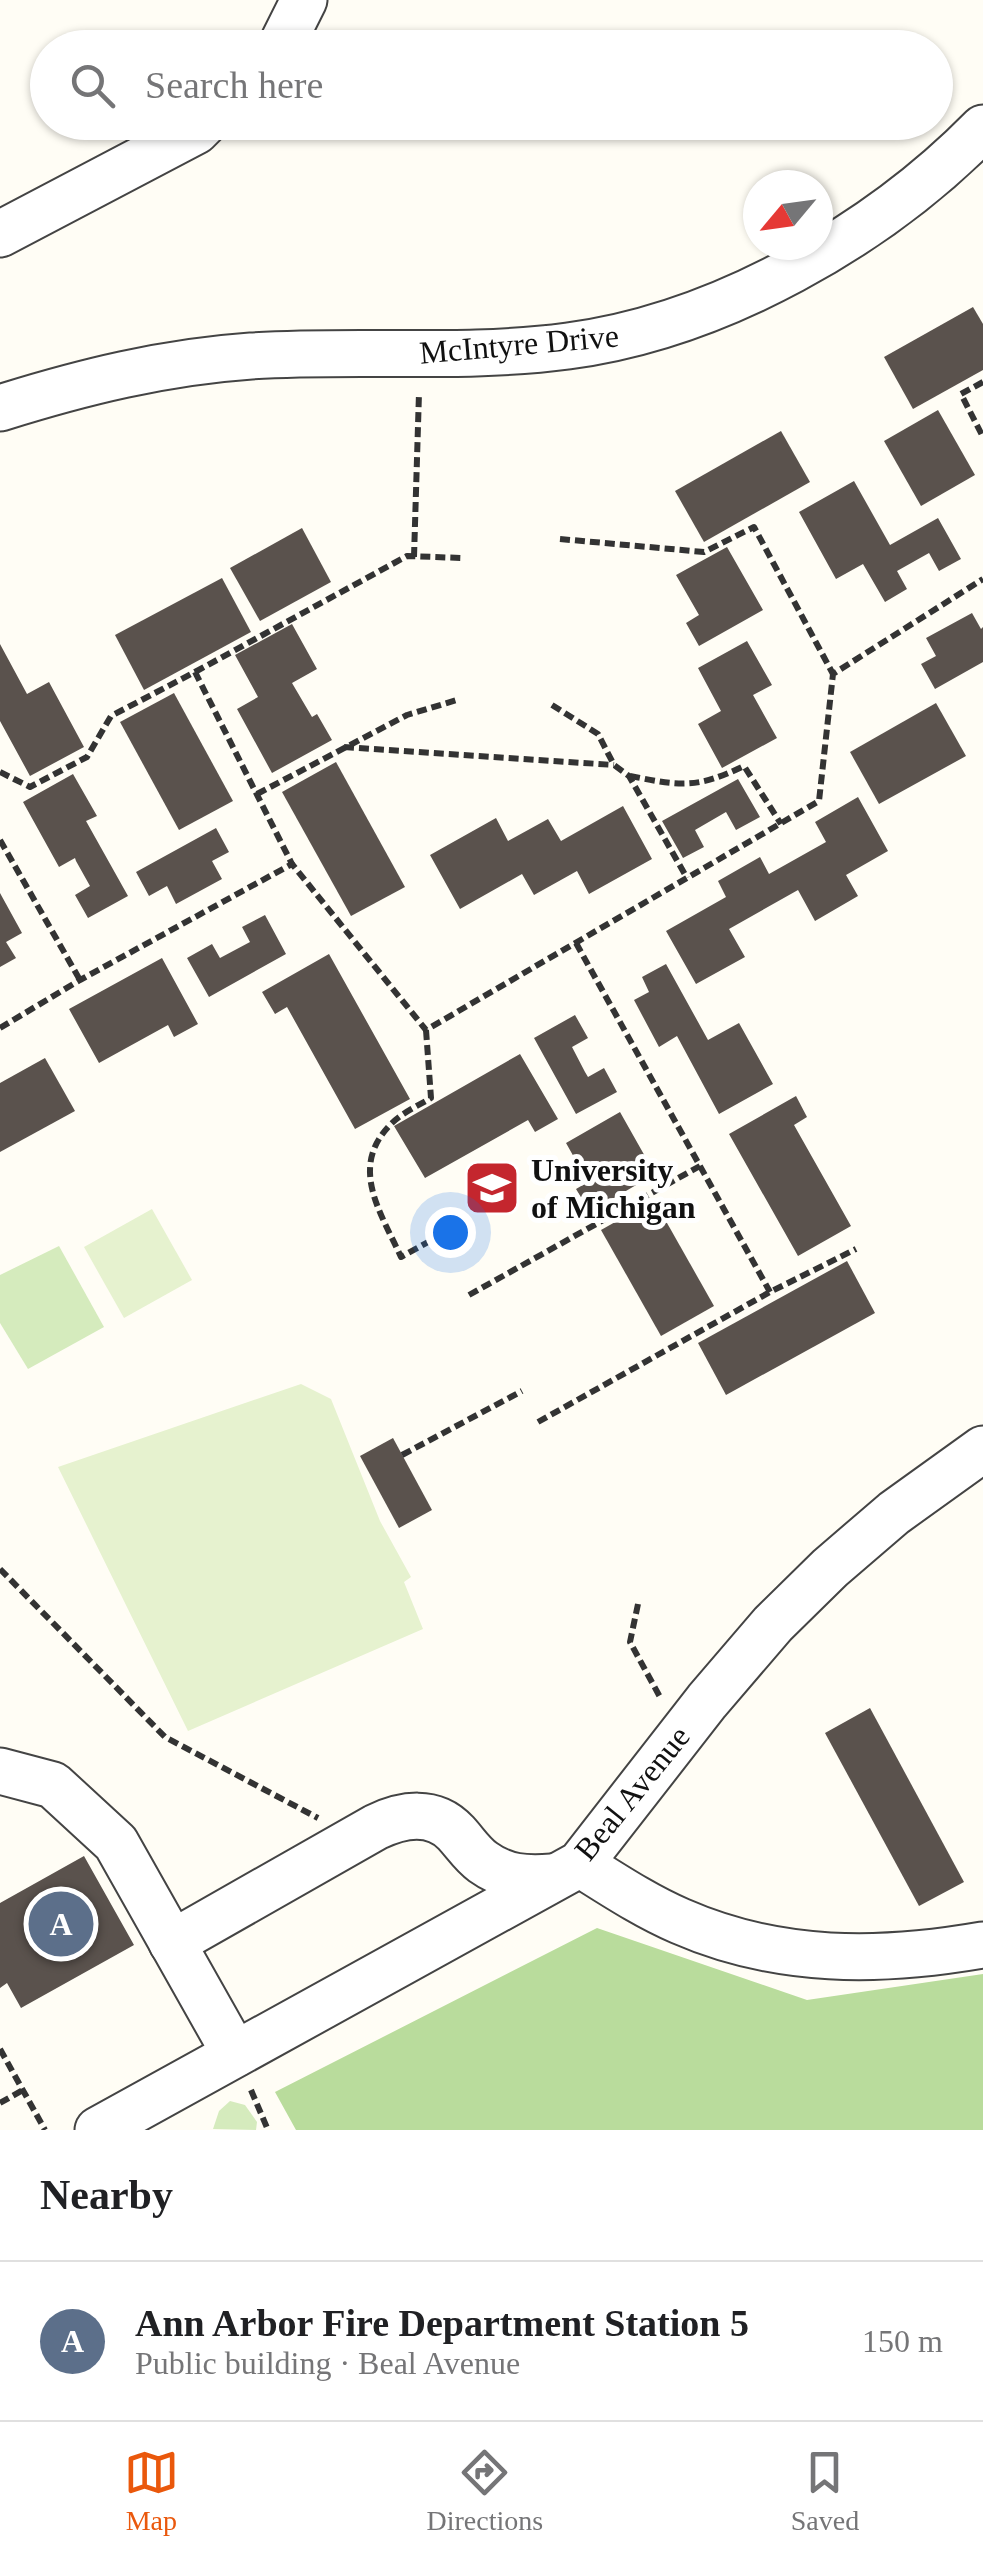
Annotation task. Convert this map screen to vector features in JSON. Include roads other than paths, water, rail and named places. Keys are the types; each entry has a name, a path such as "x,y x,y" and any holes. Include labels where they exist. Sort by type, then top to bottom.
{"street":[{"path":"289,30 304,0"},
{"name":"McIntyre Drive","path":"0,408 71,386 176,364 252,356 470,354 569,346 634,333 767,282 844,241 898,204 952,160 983,128"},
{"path":"0,234 179,140"},
{"name":"Beal Avenue","path":"151,2117 235,2054 566,1871 773,1624 894,1513 983,1449"},
{"path":"0,1770 53,1784 116,1843 235,2054"},
{"path":"172,1943 376,1826 404,1816 445,1822 469,1851 505,1874 523,1879 566,1871 736,1942 809,1956 878,1959 983,1945"},
{"path":"98,2130 151,2117"}],"place":[{"name":"University of Michigan","path":"492,1188"},
{"name":"Ann Arbor Fire Department Station 5","path":"61,1924"}]}
